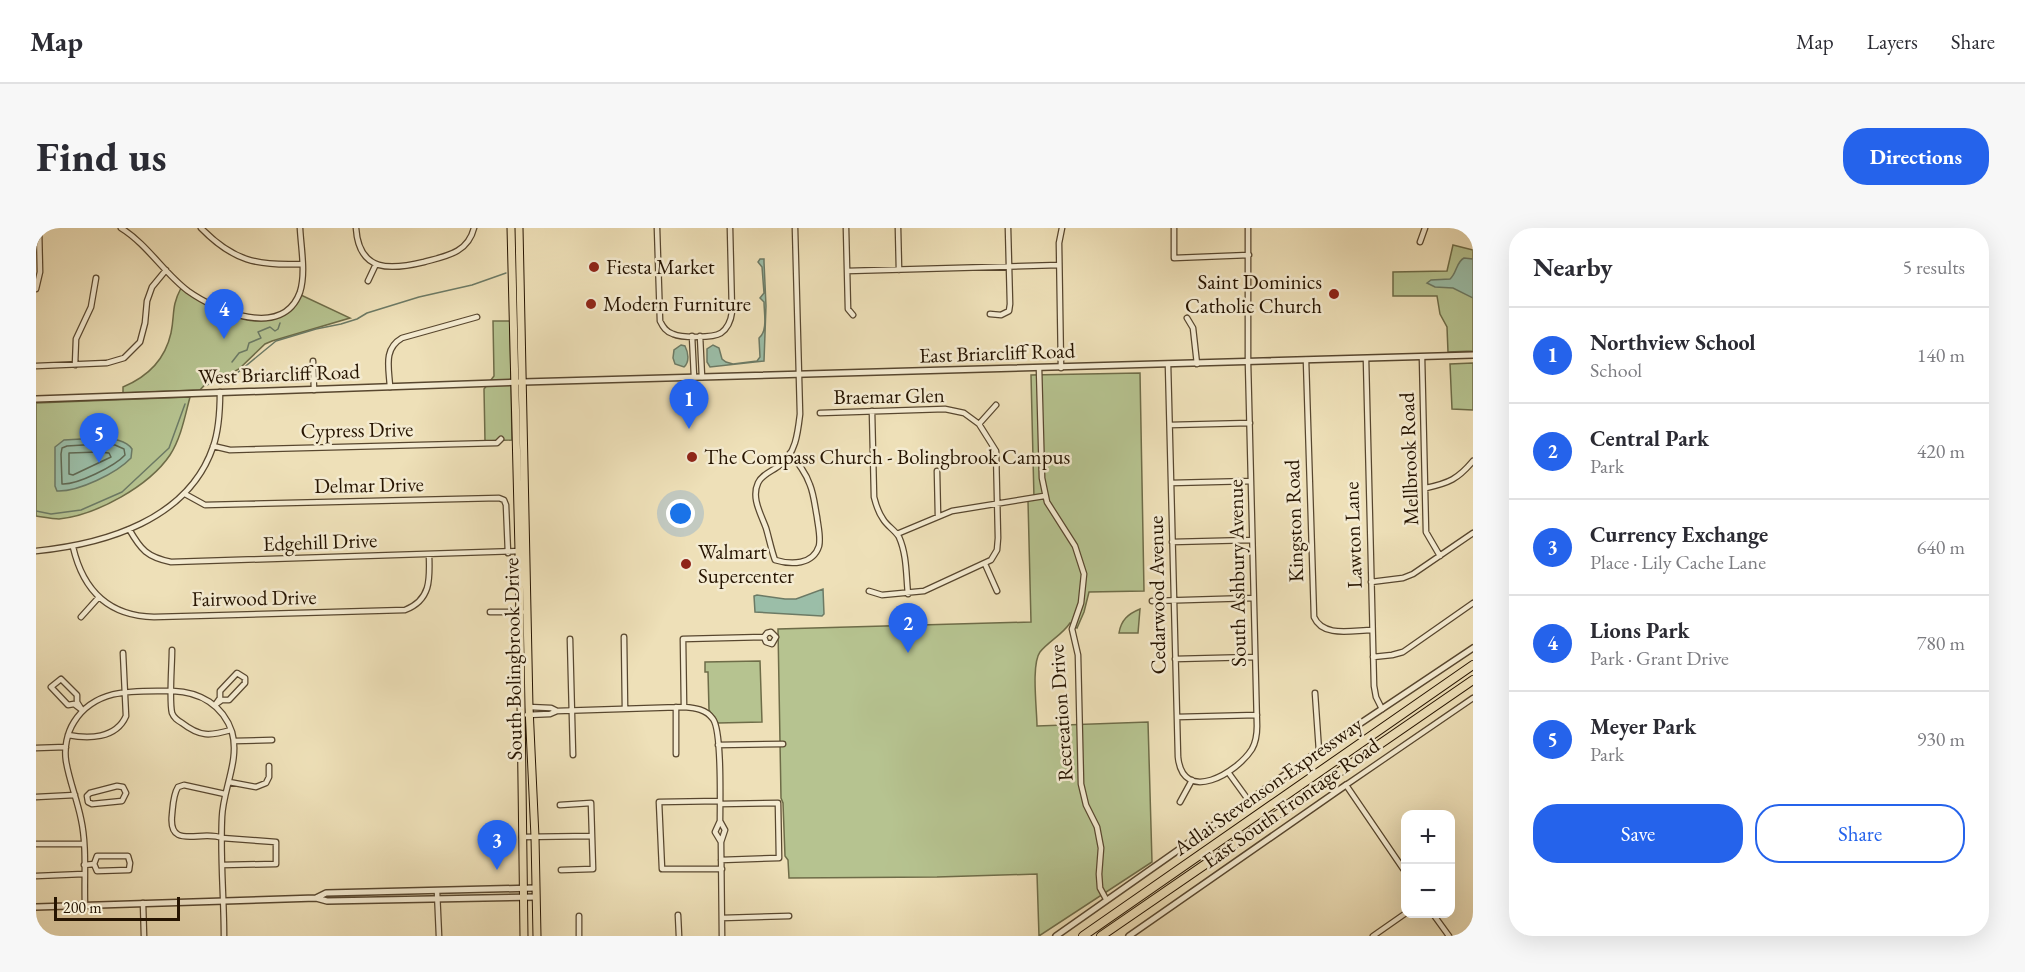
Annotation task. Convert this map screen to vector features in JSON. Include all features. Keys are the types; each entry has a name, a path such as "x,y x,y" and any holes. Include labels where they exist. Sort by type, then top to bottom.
{"highway":[{"name":"Adlai Stevenson Expressway","path":"1083,936 1473,665"},
{"name":"Adlai Stevenson Expressway","path":"1101,936 1473,680"}],"main road":[{"path":"511,228 519,382"},
{"path":"519,228 519,382"},
{"name":"South Bolingbrook Drive","path":"519,382 527,713 535,837 537,936"},
{"name":"South Bolingbrook Drive","path":"524,936 522,837 527,713"}],"street":[{"path":"36,289 40,272 39,228"},
{"path":"122,228 188,290 210,304 233,314 258,319 284,312 294,303 302,283 300,228"},
{"path":"201,228 217,244 238,257 259,264 302,264"},
{"path":"356,228 357,240 364,254 376,264 395,268 451,255 468,243 474,228"},
{"path":"657,228 660,321 664,329 671,334 692,336 720,333 727,328 731,320 730,228"},
{"path":"790,453 810,484 819,536 819,545 813,557 802,562 776,560 757,502 757,488 760,480 783,464 790,453 795,442 800,414 795,228"},
{"path":"846,228 848,309 853,315"},
{"path":"898,228 899,270"},
{"path":"990,314 1001,315 1008,311 1010,304 1008,228"},
{"path":"1061,368 1059,265 1062,228"},
{"path":"1174,228 1174,258 1249,255"},
{"name":"South Ashbury Avenue","path":"1228,772 1252,749 1257,735 1248,362 1248,228"},
{"path":"1420,242 1425,228"},
{"path":"368,280 376,264"},
{"path":"847,271 1059,265"},
{"path":"36,366 107,363 124,358 140,342 147,301 152,287 166,270"},
{"path":"75,364 76,339 91,307 96,278"},
{"path":"390,387 390,349 394,343 402,338 477,317"},
{"path":"1187,318 1193,328 1197,364"},
{"path":"692,336 694,377"},
{"path":"700,336 702,377"},
{"name":"East Briarcliff Road","path":"519,382 1473,355"},
{"name":"Mellbrook Road","path":"1422,357 1426,532 1440,556"},
{"name":"Lawton Lane","path":"1366,358 1374,691 1382,709"},
{"name":"Kingston Road","path":"1306,360 1314,617 1318,625 1329,631 1372,630"},
{"path":"313,361 314,390"},
{"name":"Cedarwood Avenue","path":"1168,364 1179,764 1184,774 1192,780"},
{"path":"897,534 925,524 938,516 964,508 1044,496 1039,368"},
{"name":"West Briarcliff Road","path":"36,399 519,382"},
{"path":"36,551 74,547 129,529 165,511 185,494 206,463 213,446 219,418 220,392"},
{"path":"870,591 882,595 924,591 991,560 997,550 996,451 979,424 996,405"},
{"name":"Braemar Glen","path":"820,413 945,409 964,413 979,424"},
{"path":"872,411 874,497 877,509 897,534 905,561 908,594"},
{"path":"1170,425 1250,423"},
{"name":"Cypress Drive","path":"213,446 230,450 497,443 501,439"},
{"path":"1426,488 1449,483 1463,473 1473,461"},
{"path":"937,471 938,516"},
{"path":"1171,483 1251,481"},
{"name":"Delmar Drive","path":"185,494 205,505 499,498 504,500 506,505 508,553"},
{"name":"Recreation Drive","path":"1044,496 1075,546 1084,574 1081,603 1072,629 1078,656 1082,784 1086,805 1097,827 1101,848 1100,888 1106,899"},
{"name":"Edgehill Drive","path":"129,529 141,549 156,559 171,562 523,551"},
{"path":"1371,582 1403,578 1413,574 1473,533"},
{"path":"1172,542 1252,540"},
{"name":"Fairwood Drive","path":"74,547 78,567 85,581 99,597 113,607 133,615 146,617 401,611 417,604 426,593 430,581 429,555"},
{"path":"985,564 997,591"},
{"path":"81,617 99,597"},
{"path":"1152,601 1253,598"},
{"path":"1373,657 1392,656 1403,652 1473,603"},
{"path":"490,612 524,612"},
{"path":"624,638 625,708"},
{"path":"684,707 683,639 764,638"},
{"path":"570,639 573,755"},
{"path":"1056,936 1318,751 1473,648"},
{"path":"172,650 171,711 174,718 194,732 204,735 231,730"},
{"path":"68,735 93,738 105,735 123,724 126,716 123,653"},
{"path":"1175,659 1255,657"},
{"path":"237,673 245,678 245,683 230,700 222,700 215,705 220,698 220,691 237,673"},
{"path":"61,679 77,695 77,702 82,710 75,704 68,705 51,687 55,682 61,679"},
{"path":"85,905 82,821 66,760 66,747 72,724 82,710 99,697 124,693 188,692 205,698 215,705 226,719 234,741 234,754 222,817 224,936"},
{"path":"1315,693 1318,751"},
{"name":"East South Frontage Road","path":"1129,936 1473,698"},
{"path":"676,707 676,754"},
{"path":"527,713 550,708 557,711 699,708 712,718 717,728 720,821 715,832 721,842"},
{"path":"1177,717 1257,716"},
{"path":"234,741 272,740"},
{"path":"718,745 783,744"},
{"path":"36,748 66,747"},
{"path":"229,782 256,787 266,783 269,777 269,766"},
{"path":"1180,802 1192,780 1211,782 1228,772 1249,801"},
{"path":"222,865 276,864 276,842 222,838 216,835 182,837 174,832 171,826 174,793 178,787 184,785 225,794"},
{"path":"1346,785 1401,866"},
{"path":"117,786 123,787 126,793 124,799 119,802 92,804 87,799 90,793 117,786"},
{"path":"36,797 75,795"},
{"path":"77,801 87,799"},
{"path":"721,860 779,858 778,803 659,802 662,869 722,868"},
{"path":"560,805 591,803 593,869 561,870"},
{"path":"720,821 725,830 721,842 722,936"},
{"path":"522,837 592,836"},
{"path":"36,844 83,844"},
{"path":"97,856 128,856 130,863 129,870 98,871 94,864 97,856"},
{"path":"84,865 94,864"},
{"path":"36,876 84,874"},
{"path":"316,898 326,893 535,888"},
{"path":"437,891 440,936"},
{"path":"36,907 316,898 327,901 536,897"},
{"path":"143,903 144,936"},
{"path":"678,915 679,936"},
{"path":"579,916 579,936"},
{"path":"722,918 789,916"},
{"path":"1373,936 1401,916"},
{"path":"1436,918 1449,936"}],"shaded area":[{"path":"1453,245 1473,250 1473,351 1448,352 1447,327 1440,314 1437,296 1393,296 1393,272 1447,271"},
{"path":"181,288 210,306 244,319 260,321 276,318 289,310 301,295 350,318 265,344 239,369 228,375 212,377 200,390 123,393 123,387 147,373 160,359 171,333 176,300"},
{"path":"493,321 510,321 512,440 485,441 484,389 494,376"},
{"path":"1473,363 1473,410 1452,409 1450,364"},
{"path":"1140,373 1144,591 1089,592 1077,628 1070,623 1040,652 1037,658 1035,688 1037,726 1148,722 1152,862 1039,936 1037,874 789,878 781,798 778,629 1031,622 1028,501 1034,499 1031,375"},
{"path":"190,397 174,448 149,478 121,497 89,512 59,519 36,516 36,403"},
{"path":"1140,609 1138,633 1119,633 1121,624 1126,618"},
{"path":"760,661 762,722 718,723 709,710 708,672 705,672 705,662"}],"water":[{"path":"1464,258 1473,259 1473,298 1453,288 1435,287 1427,283 1431,280 1450,279 1459,262"},
{"path":"764,259 766,306 764,361 710,367 707,362 707,349 713,345 719,348 722,359 733,364 757,361 760,357 759,338 764,331 765,322 764,302 760,298 764,293 762,267 758,262"},
{"path":"681,345 685,346 688,354 684,367 675,364 673,358 674,350"},
{"path":"99,438 126,443 132,449 131,458 116,470 86,485 57,491 55,447 64,440"},
{"path":"823,589 824,614 822,616 755,612 754,596 796,599"}],"waterway":[{"path":"207,385 220,377 230,377 236,374 276,341 341,324 367,313 419,297 472,285 506,273"},
{"path":"232,362 239,353 247,350 249,343 261,338 258,332 270,327 275,331 280,323"},
{"path":"36,511 51,514 81,510 122,492 169,448 185,404"}],"place":[{"name":"Fiesta Market","path":"594,267"},
{"name":"Saint Dominics Catholic Church","path":"1334,294"},
{"name":"Modern Furniture","path":"591,304"},
{"name":"Lions Park","path":"224,339"},
{"name":"Northview School","path":"689,429"},
{"name":"The Compass Church - Bolingbrook Campus","path":"692,457"},
{"name":"Meyer Park","path":"99,463"},
{"name":"Walmart Supercenter","path":"686,564"},
{"name":"Central Park","path":"908,653"},
{"name":"Currency Exchange","path":"497,870"}]}
